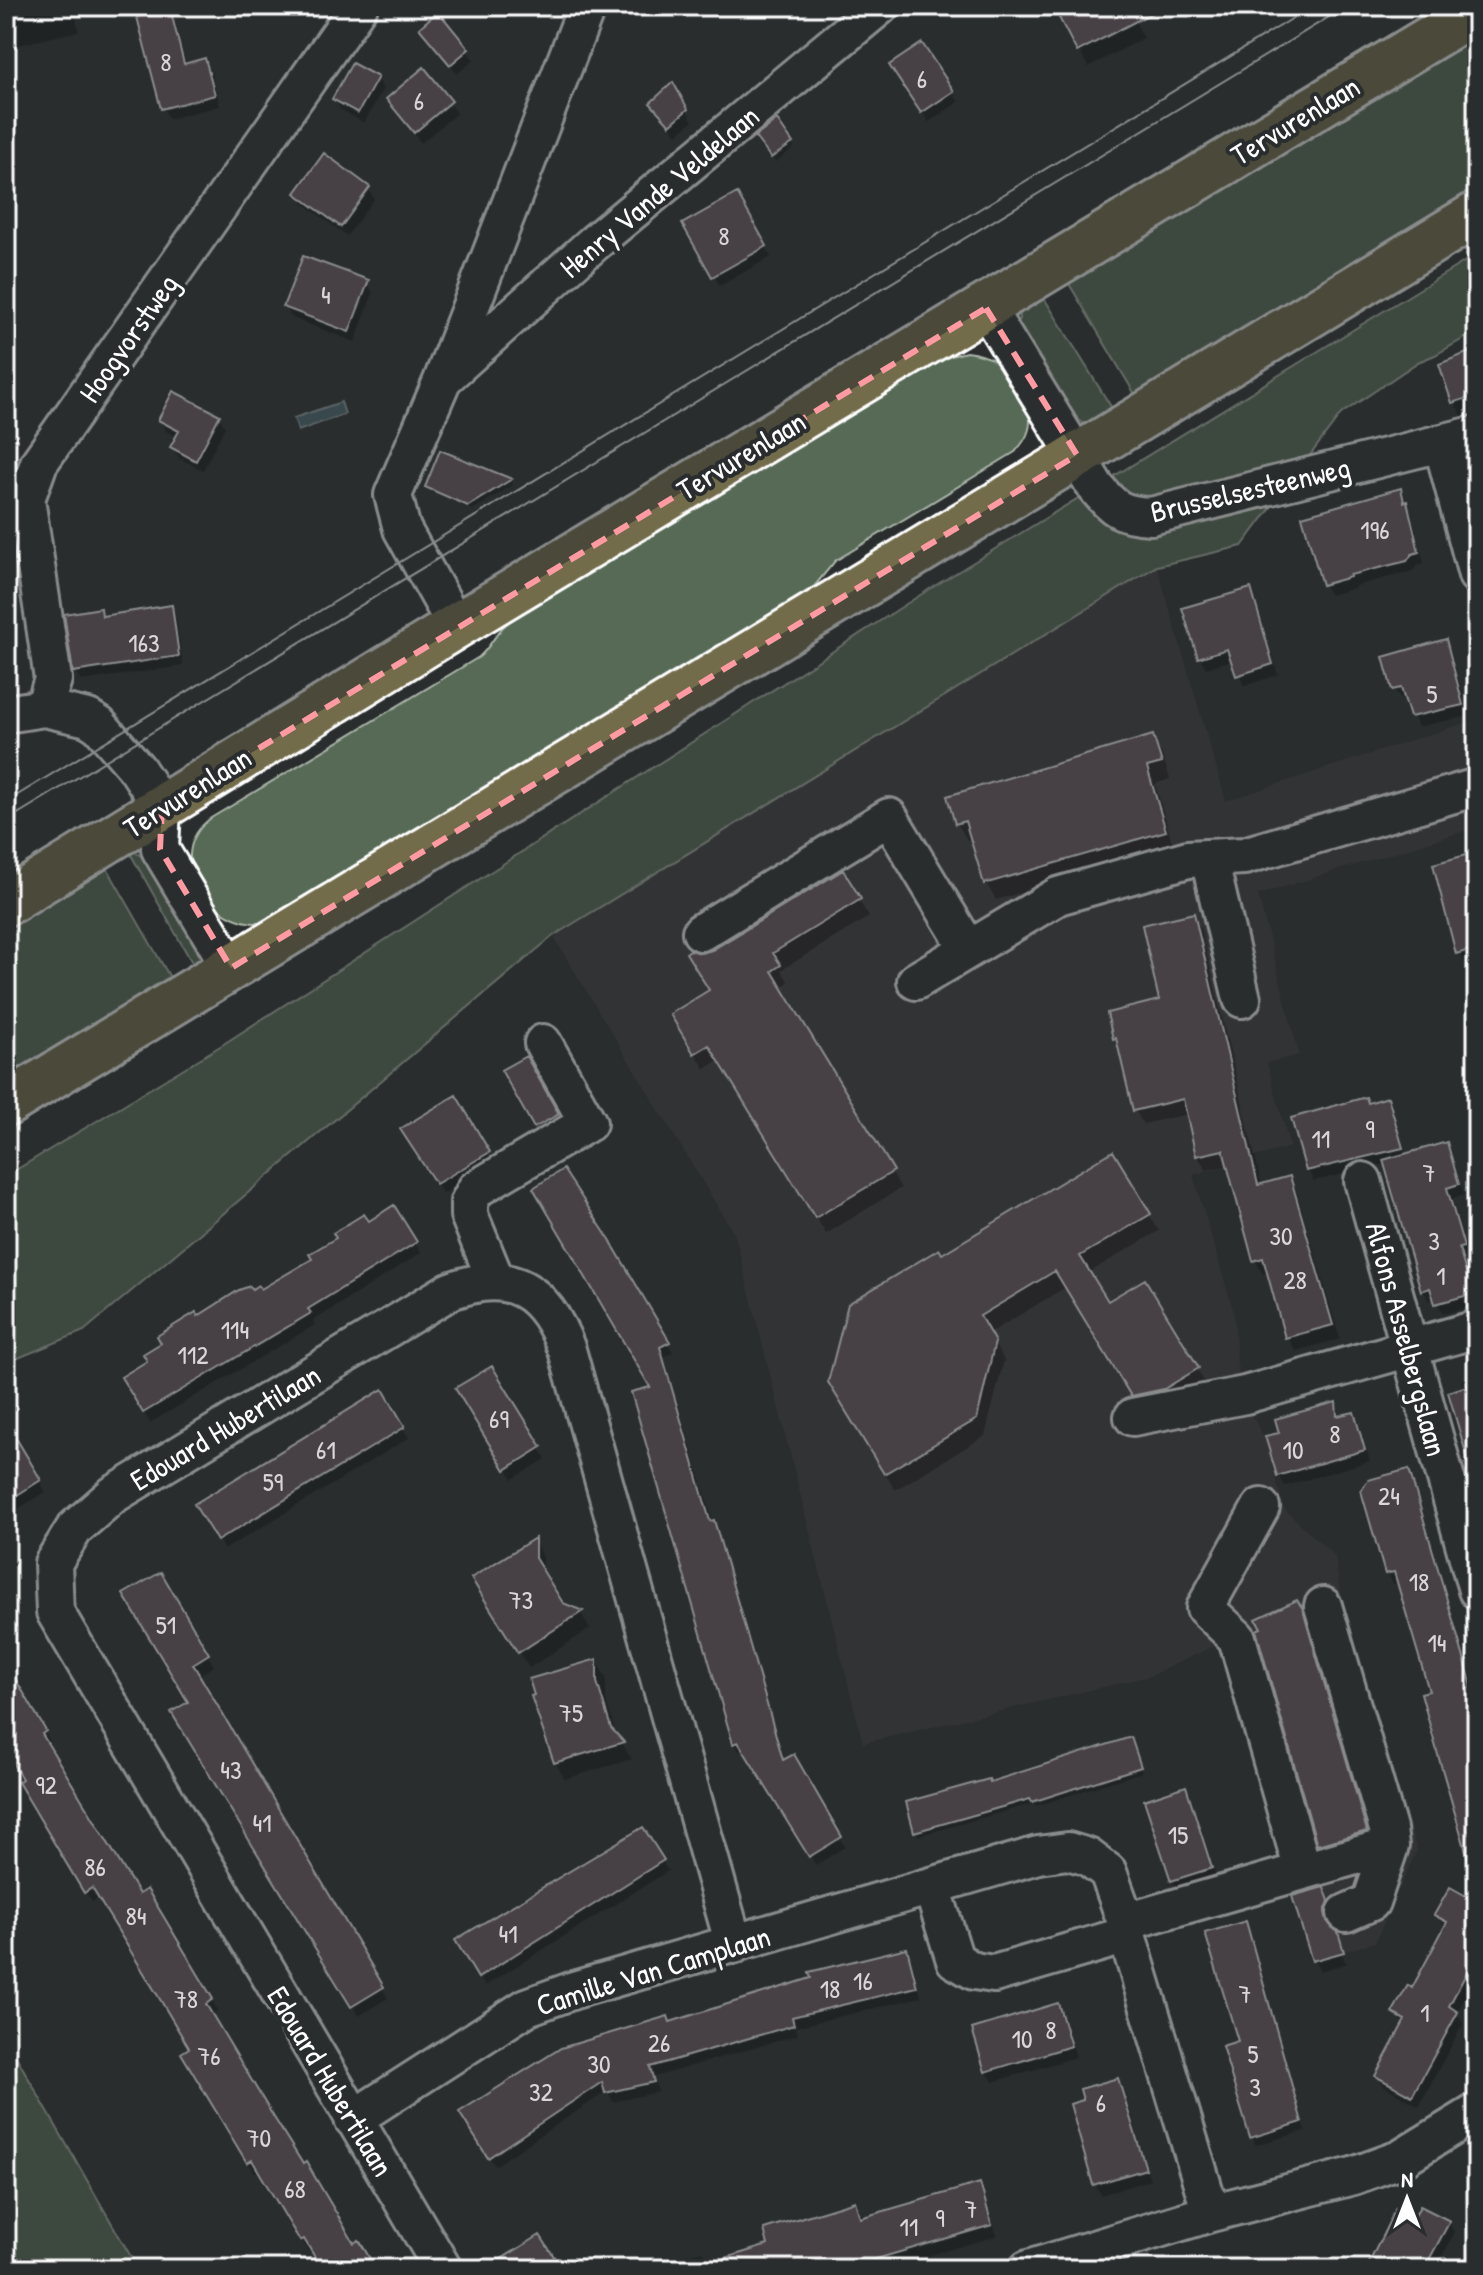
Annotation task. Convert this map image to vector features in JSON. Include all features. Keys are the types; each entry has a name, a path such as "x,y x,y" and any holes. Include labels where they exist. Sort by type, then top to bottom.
{"main road":[{"name":"Tervurenlaan","path":"6,903 456,626 1477,10"},
{"path":"6,1104 1477,214"}],"street":[{"name":"Hoogvorstweg","path":"44,708 53,679 16,490 39,463 359,6"},
{"path":"456,626 402,529 393,495 442,381 587,6"},
{"name":"Henry Vande Veldelaan","path":"442,381 594,243 880,6"},
{"name":"Brusselsesteenweg","path":"986,308 1095,486 1116,509 1131,515 1151,516 1477,434"},
{"path":"1442,443 1477,575"},
{"path":"6,714 44,708 88,718 99,725 137,769 162,807 160,849 231,968"},
{"path":"916,981 1058,896 1188,859 1244,856 1477,787"},
{"path":"701,932 889,817 968,948"},
{"path":"1209,858 1242,999"},
{"path":"543,1043 588,1123 476,1189 469,1202 469,1215 496,1281 519,1286 538,1299 557,1323 567,1350 734,1945"},
{"name":"Alfons Asselbergslaan","path":"1363,1181 1477,1590"},
{"name":"Edouard Hubertilaan","path":"443,2269 55,1612 53,1563 75,1528 113,1495 450,1291 471,1283 496,1281"},
{"path":"1133,1417 1245,1395 1477,1329"},
{"path":"1261,1507 1205,1608 1237,1638 1303,1871"},
{"path":"1323,1606 1388,1829 1390,1846 1371,1902 1346,1913"},
{"path":"932,1887 955,1960 974,1971 994,1974 1303,1871 1390,1846"},
{"name":"Camille Van Camplaan","path":"353,2119 527,2007 574,1990 1038,1855 1068,1851 1088,1857 1108,1872 1211,2213"},
{"path":"1028,2269 1211,2213 1353,2176 1400,2159 1477,2112"}],"highlighted area":[{"path":"986,308 1077,455 231,968 160,849 162,807"}],"shaded area":[{"path":"1157,566 1226,801 1477,719 1477,827 1258,895 1299,1055 1267,1063 1290,1147 1193,1175 1234,1313 1237,1365 1249,1411 1264,1437 1284,1509 1335,1556 1339,1586 1417,1850 1375,1942 1312,1961 1291,1893 1287,1863 1222,1642 1150,1676 863,1743 735,1235 553,936"}],"green space":[{"path":"1477,33 1477,189 1136,396 1068,282"},
{"path":"1477,254 1477,331 1418,362 1341,414 1242,546 1157,566 553,936 84,1331 6,1363 6,1176 222,1045 928,590"},
{"path":"1044,298 1113,410 1095,421 1083,423 1075,417 1019,324 1019,313"},
{"path":"966,352 997,362 1023,400 1030,423 1025,439 1015,452 835,561 808,594 265,923 245,921 227,914 211,902 199,887 191,869 190,851 196,834 211,818 479,657 510,621 943,358"},
{"path":"133,851 141,856 195,945 200,959 198,964 194,966 130,853"},
{"path":"107,868 172,981 6,1082 6,930"},
{"path":"6,2039 138,2269 6,2269"}],"water":[{"path":"341,402 345,414 298,431 294,418"}],"building":[{"path":"1053,6 1165,6 1077,52"},
{"path":"170,8 184,64 205,58 215,95 161,109 137,17"},
{"path":"438,11 469,49 450,65 419,28"},
{"path":"922,43 954,91 921,113 889,65"},
{"path":"352,63 378,77 358,113 332,99"},
{"path":"424,67 452,101 414,133 386,99"},
{"path":"673,82 688,109 670,125 650,103"},
{"path":"777,120 793,143 771,158 755,137"},
{"path":"324,153 370,187 341,227 295,193"},
{"path":"737,193 767,246 712,277 682,224"},
{"path":"303,256 369,280 349,332 283,307"},
{"path":"1477,349 1477,395 1452,403 1439,364"},
{"path":"173,391 220,415 196,461 170,447 179,431 158,420"},
{"path":"440,450 512,479 468,506 425,487"},
{"path":"1401,488 1419,552 1412,554 1407,561 1322,585 1302,516"},
{"path":"1251,588 1273,664 1236,676 1227,649 1198,658 1182,608"},
{"path":"172,605 179,656 73,672 64,614 101,608 102,616"},
{"path":"1446,639 1463,705 1410,717 1401,688 1392,690 1383,657"},
{"path":"1153,735 1162,763 1147,767 1166,831 984,884 965,821 955,824 947,796"},
{"path":"1477,852 1477,948 1456,954 1433,864"},
{"path":"843,870 861,899 773,953 781,965 772,971 894,1171 815,1218 709,1045 694,1054 670,1014 709,990 686,953 690,950 701,953 712,950"},
{"path":"1194,913 1258,1185 1290,1176 1333,1325 1285,1338 1263,1258 1253,1261 1223,1150 1196,1156 1183,1099 1133,1111 1107,1013 1159,1000 1142,925"},
{"path":"526,1056 559,1114 534,1128 501,1070"},
{"path":"456,1095 490,1152 436,1184 400,1129"},
{"path":"1366,1097 1368,1103 1388,1097 1403,1148 1306,1171 1291,1118"},
{"path":"1447,1142 1459,1184 1447,1188 1464,1247 1459,1248 1472,1294 1435,1304 1430,1288 1421,1291 1383,1160"},
{"path":"1113,1151 1151,1214 1080,1256 1108,1301 1145,1279 1199,1368 1164,1389 1131,1396 1055,1271 980,1316 995,1342 977,1419 884,1474 828,1382 848,1304 939,1249 942,1254"},
{"path":"563,1169 611,1242 670,1342 660,1347 783,1760 794,1754 842,1837 809,1857 738,1742 733,1744 631,1392 650,1387 533,1188"},
{"path":"394,1205 417,1242 308,1309 311,1313 143,1413 121,1377 147,1361 143,1354 161,1343 157,1336 196,1312 198,1316 239,1290 258,1285 261,1289 312,1259 309,1254 336,1238 333,1233 364,1214 369,1221"},
{"path":"492,1366 542,1447 505,1470 455,1388"},
{"path":"1477,1383 1477,1466 1470,1467 1448,1392"},
{"path":"383,1389 405,1427 217,1541 194,1504"},
{"path":"1336,1402 1337,1416 1354,1412 1365,1450 1277,1476 1265,1436 1279,1433 1275,1419"},
{"path":"6,1421 41,1480 6,1502"},
{"path":"1409,1469 1477,1703 1477,1864 1470,1865 1438,1755 1421,1693 1429,1691 1394,1572 1385,1574 1361,1491 1368,1480"},
{"path":"535,1538 535,1558 563,1603 583,1611 518,1653 471,1578"},
{"path":"161,1572 209,1654 193,1664 384,1987 351,2007 171,1712 188,1702 123,1594"},
{"path":"1297,1600 1303,1609 1367,1831 1317,1845 1256,1630 1261,1628 1256,1619"},
{"path":"597,1659 597,1682 611,1728 624,1742 554,1763 531,1696 534,1695 529,1679"},
{"path":"6,1663 46,1731 42,1734 139,1894 147,1889 213,1999 206,2004 270,2111 303,2164 306,2162 354,2243 359,2240 376,2269 311,2269 319,2264 304,2239 300,2241 252,2160 247,2163 181,2053 189,2048 158,1996 92,1888 84,1893 18,1782 22,1779 6,1752"},
{"path":"1131,1737 1141,1767 1032,1802 1030,1799 914,1832 906,1802 989,1779 990,1782"},
{"path":"1186,1786 1212,1868 1171,1881 1144,1800"},
{"path":"643,1827 664,1860 478,1978 455,1940"},
{"path":"1324,1887 1329,1901 1325,1912 1327,1921 1338,1932 1344,1952 1312,1961 1292,1896"},
{"path":"1450,1887 1477,1902 1477,1953 1449,2006 1458,2012 1412,2096 1375,2076 1405,2020 1392,2013 1408,1985 1412,1988 1447,1922 1434,1915"},
{"path":"1246,1921 1302,2122 1250,2138 1222,2046 1238,2041 1205,1933"},
{"path":"907,1948 917,1987 792,2017 794,2025 650,2067 654,2082 605,2093 602,2082 488,2158 459,2112 561,2048 668,2016 670,2022 811,1978 809,1972"},
{"path":"1058,2003 1071,2046 985,2072 972,2029"},
{"path":"1118,2078 1146,2169 1093,2185 1070,2104 1083,2100 1080,2089"},
{"path":"980,2183 992,2225 842,2269 710,2269 709,2263 768,2245 764,2229 855,2201 860,2218"},
{"path":"1420,2206 1450,2221 1424,2269 1366,2269 1396,2208 1414,2218"},
{"path":"540,2235 562,2269 485,2269"}],"tram line":[{"path":"6,802 1313,6"},
{"path":"6,821 1347,6"}]}
